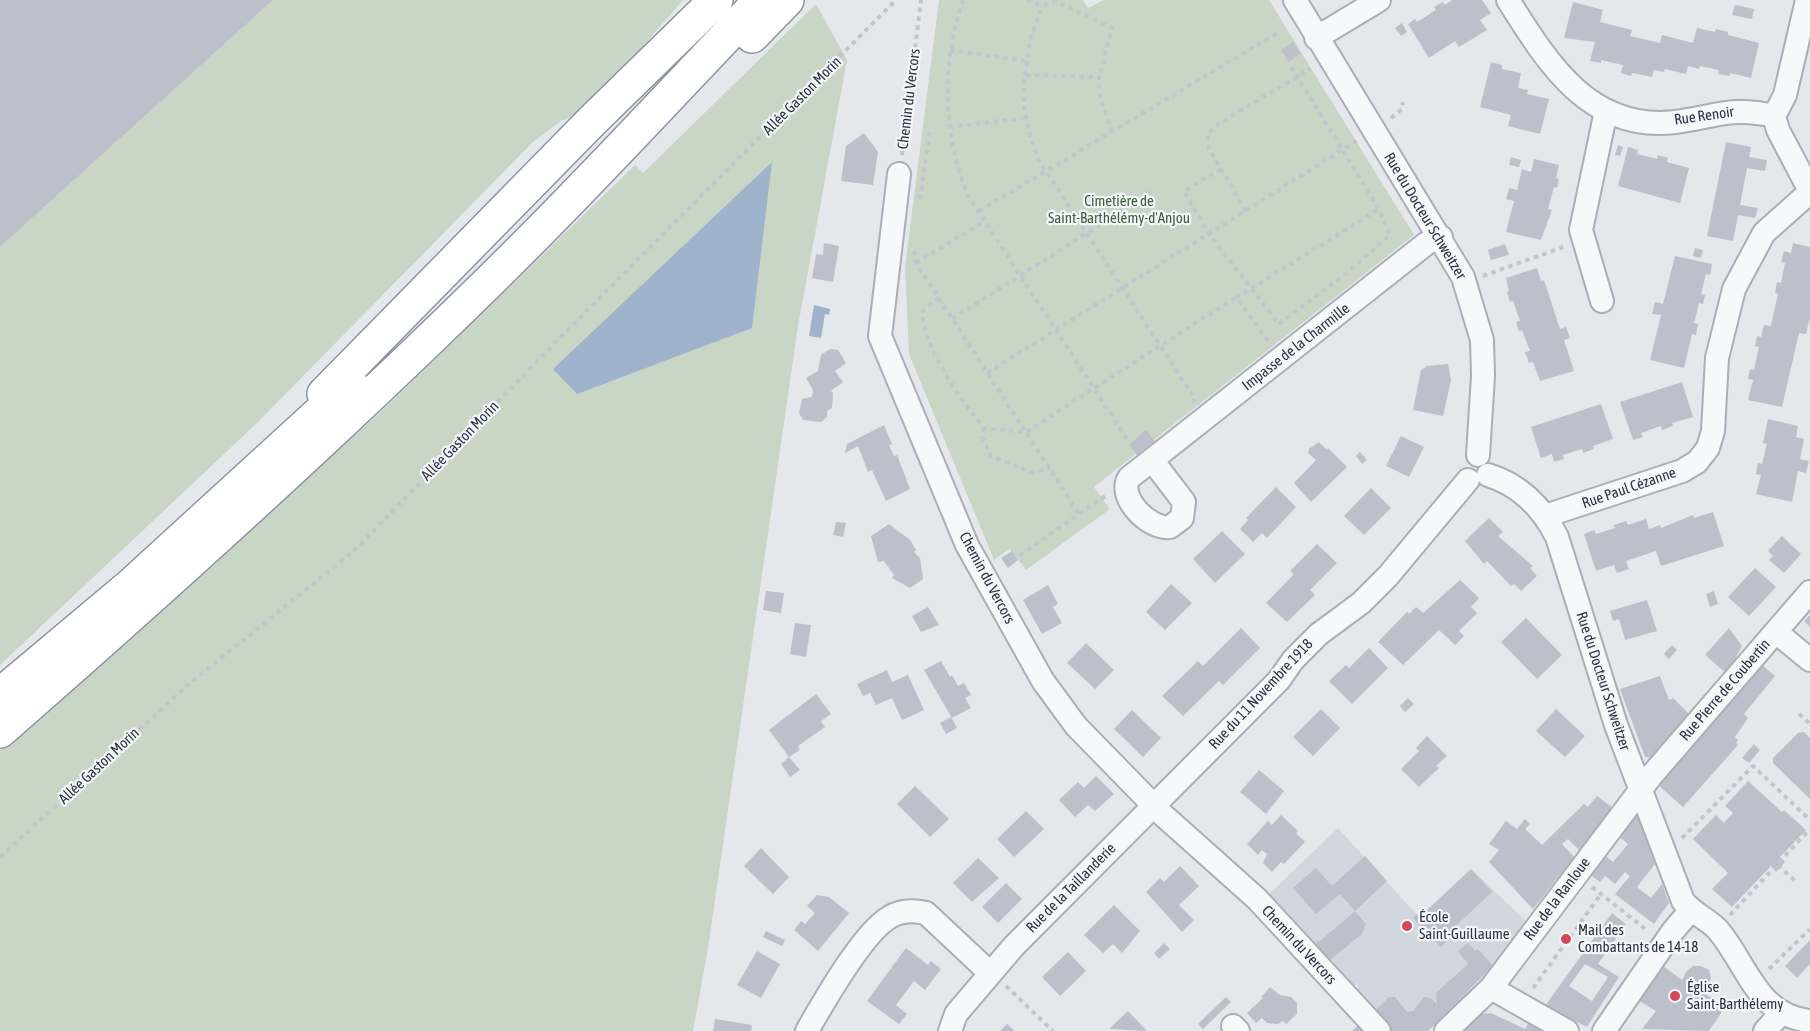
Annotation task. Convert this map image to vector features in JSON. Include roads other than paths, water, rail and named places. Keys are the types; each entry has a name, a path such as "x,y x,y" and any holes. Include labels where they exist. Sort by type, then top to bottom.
{"highway":[{"path":"591,122 617,86 695,0"},
{"path":"282,446 313,405 591,122 716,0"},
{"path":"0,695 130,586 497,248 741,0"},
{"path":"0,731 274,488 517,255 761,0"},
{"path":"517,255 543,241 787,0"}],"street":[{"name":"Rue du Docteur Schweitzer","path":"1295,0 1316,38 1441,237 1465,282 1482,340 1483,376 1478,470 1515,486 1545,516 1561,548 1616,725 1676,888 1690,911"},
{"path":"1316,38 1379,0"},
{"name":"Rue Renoir","path":"1508,0 1543,55 1565,83 1606,111 1657,122 1675,122 1720,112 1757,112 1774,116"},
{"path":"1807,0 1785,95 1774,116 1778,130 1810,192"},
{"path":"1602,301 1569,246 1581,220 1606,111"},
{"name":"Chemin du Vercors","path":"899,174 880,336 967,544 1043,681 1076,726 1153,806 1257,899 1379,1031"},
{"name":"Rue Paul Cézanne","path":"1545,516 1682,471 1697,462 1708,448 1713,431 1717,358 1734,289 1764,233 1787,210 1810,192"},
{"name":"Impasse de la Charmille","path":"1152,460 1427,243 1441,237"},
{"name":"Rue du 11 Novembre 1918","path":"1153,806 1279,680 1293,660 1318,634 1362,603 1478,470"},
{"name":"Rue Pierre de Coubertin","path":"1641,789 1810,592"},
{"path":"1776,632 1810,660"},
{"name":"Rue de la Ranloue","path":"1446,1031 1491,988 1641,789"},
{"name":"Rue de la Taillanderie","path":"950,1031 956,1014 995,977 1153,806"},
{"path":"807,1031 854,958 879,925 900,912 913,910 926,913 995,977"},
{"path":"1604,1031 1664,944 1690,911 1716,928 1756,991 1782,1012 1796,1019 1810,1021"},
{"path":"1491,988 1567,1031"},
{"path":"1765,1031 1782,1012"}],"water":[{"path":"772,162 752,328 577,394 553,369"},
{"path":"814,305 830,309 829,315 825,314 821,338 809,336"}],"place":[{"name":"École Saint-Guillaume","path":"1407,926"},
{"name":"Mail des Combattants de 14-18","path":"1566,939"},
{"name":"Église Saint-Barthélemy","path":"1675,996"}],"park label":[{"name":"Cimetière de Saint-Barthélémy-d'Anjou","path":"1119,210"}]}
